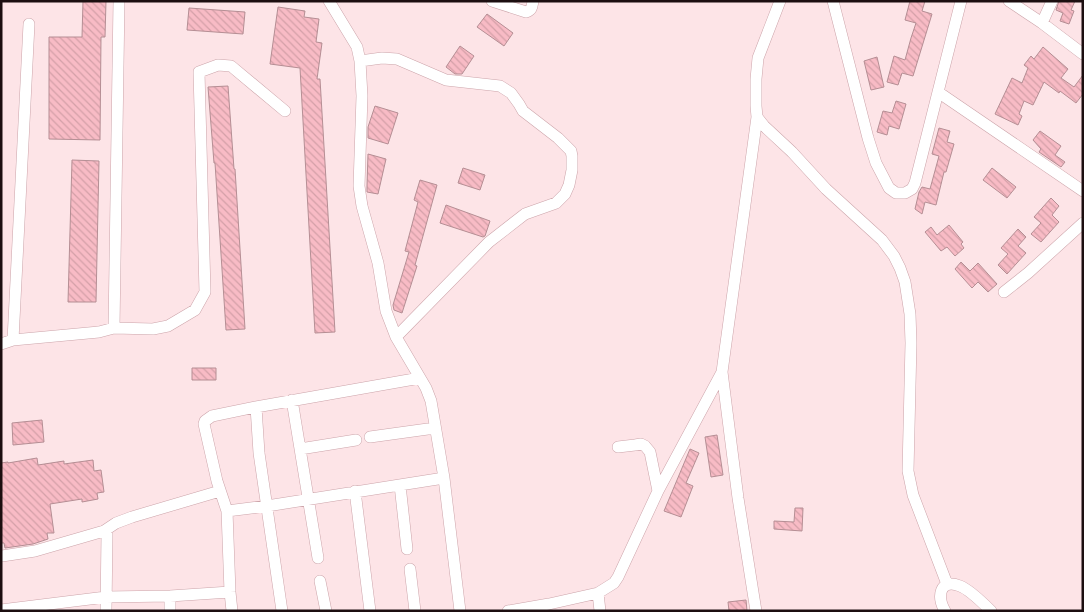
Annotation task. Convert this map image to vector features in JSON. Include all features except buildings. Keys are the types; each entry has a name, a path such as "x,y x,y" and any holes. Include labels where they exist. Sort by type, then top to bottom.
{"street":[{"path":"114,328 119,1"},
{"path":"329,1 357,48 360,61 362,96 359,186 362,206 378,263 386,310 396,338 426,388 430,401 444,478 460,611"},
{"path":"492,1 526,12 532,8 533,1"},
{"path":"756,611 738,498 722,372 757,116 756,79 758,58 780,1"},
{"path":"833,1 876,163 889,188 896,193 905,193 912,189 915,183 961,1"},
{"path":"1009,1 1083,54"},
{"path":"1042,23 1052,1"},
{"path":"29,24 7,342 99,332 114,328 153,330 168,326 195,310 205,292 199,72 218,65 231,66 285,111"},
{"path":"360,61 382,58 397,59 446,80 500,86 511,93 523,111 558,138 571,151 572,156 570,186 565,194 556,203 525,214 489,242 396,338"},
{"path":"938,92 976,125 1083,191"},
{"path":"757,116 764,126 792,152 826,189 882,240 900,268 905,282 910,314 908,470 913,495 947,584"},
{"path":"1004,292 1028,274 1083,222"},
{"path":"508,611 550,607 598,593 614,583 658,491 722,372"},
{"path":"232,611 227,511 220,490 204,424 205,421 212,416 256,407 420,378"},
{"path":"292,400 318,558"},
{"path":"256,407 259,453 282,611"},
{"path":"370,438 435,428"},
{"path":"300,449 356,440"},
{"path":"618,447 635,444 645,446 650,452 658,491"},
{"path":"227,511 444,478"},
{"path":"400,485 407,549"},
{"path":"2,556 35,551 104,532 116,523 220,490"},
{"path":"355,491 370,611"},
{"path":"104,532 107,534 106,611"},
{"path":"410,569 415,611"},
{"path":"320,581 326,611"},
{"path":"945,611 940,593 947,584 962,586 991,611"},
{"path":"1,610 106,597 170,596 230,592"},
{"path":"598,593 600,611"},
{"path":"170,596 170,611"}]}
